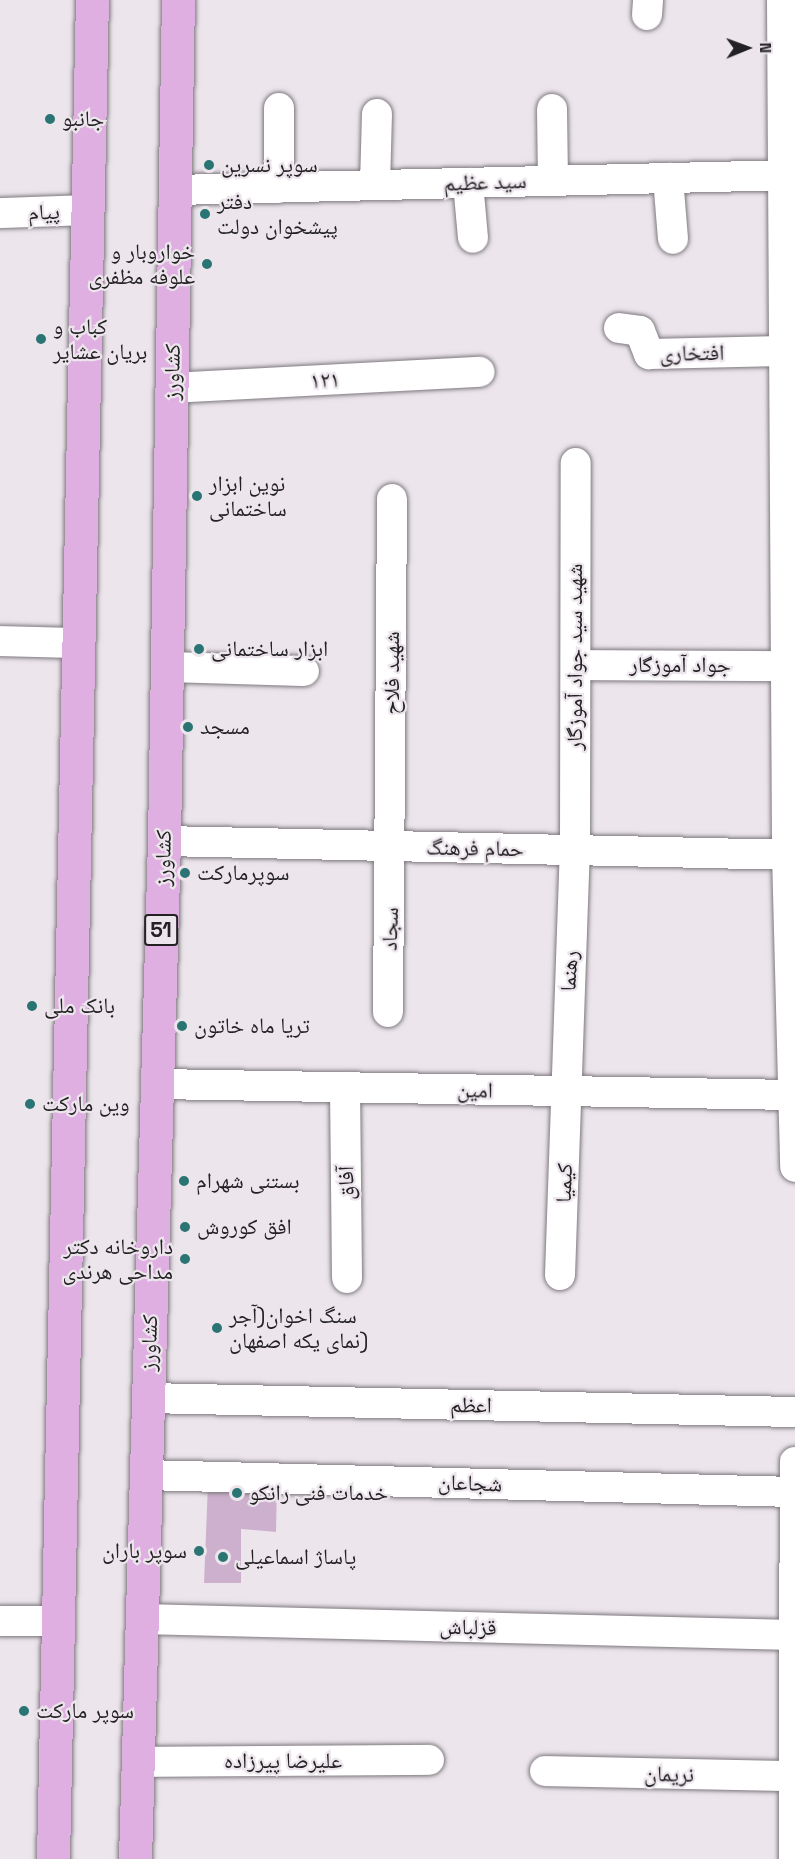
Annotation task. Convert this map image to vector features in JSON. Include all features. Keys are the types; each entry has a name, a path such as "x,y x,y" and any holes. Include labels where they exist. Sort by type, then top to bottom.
{"main road":[{"path":"53,1859 92,0"},
{"name":"کشاورز","path":"135,1859 164,841 178,0"}],"street":[{"path":"782,0 787,175 782,351 785,666 791,855 795,1167"},
{"path":"279,108 279,188"},
{"path":"552,109 553,181"},
{"path":"375,185 377,114"},
{"name":"سید عظیم","path":"175,190 787,175"},
{"path":"668,178 673,238"},
{"path":"468,183 473,238"},
{"name":"پیام","path":"0,213 88,210"},
{"name":"افتخاری","path":"619,328 640,331 649,354 782,351"},
{"name":"۱۲۱","path":"171,388 480,372"},
{"name":"شهید سید جواد آموزگار","path":"575,850 576,463"},
{"name":"شهید فلاح","path":"392,499 393,846"},
{"path":"0,641 79,643"},
{"name":"جواد آموزگار","path":"576,665 785,666"},
{"path":"166,667 304,671"},
{"name":"حمام فرهنگ","path":"164,841 791,855"},
{"name":"سجاد","path":"388,1012 393,846"},
{"name":"رهنما","path":"567,1091 575,850"},
{"name":"امین","path":"157,1084 793,1095"},
{"name":"آفاق","path":"345,1087 347,1278"},
{"name":"کیمیا","path":"560,1275 567,1091"},
{"name":"اعظم","path":"147,1398 795,1412"},
{"path":"794,1859 795,1462"},
{"name":"شجاعان","path":"145,1475 795,1492"},
{"name":"قزلباش","path":"141,1619 794,1635"},
{"path":"0,1621 59,1621"},
{"name":"علیرضا پیرزاده","path":"137,1762 429,1760"},
{"name":"نریمان","path":"545,1771 794,1776"}],"building":[{"name":"پاساژ اسماعیلی","path":"208,1483 277,1485 276,1532 241,1529 241,1583 204,1583"}],"place":[{"name":"جانبو","path":"50,119"},
{"name":"سوپر نسرین","path":"209,165"},
{"name":"دفتر پیشخوان دولت","path":"205,214"},
{"name":"خواروبار و علوفه مظفری","path":"207,264"},
{"name":"کباب و بریان عشایر","path":"41,339"},
{"name":"نوین ابزار ساختمانی","path":"197,496"},
{"name":"ابزار ساختمانی","path":"199,649"},
{"name":"مسجد","path":"188,727"},
{"name":"سوپرمارکت","path":"185,873"},
{"name":"بانک ملی","path":"32,1006"},
{"name":"تریا ماه خاتون","path":"182,1026"},
{"name":"وین مارکت","path":"30,1104"},
{"name":"بستنی شهرام","path":"184,1181"},
{"name":"افق کوروش","path":"185,1227"},
{"name":"داروخانه دکتر مداحی هرندی","path":"185,1259"},
{"name":"سنگ اخوان(آجر نمای یکه اصفهان)","path":"217,1328"},
{"name":"خدمات فنی رانکو","path":"237,1493"},
{"name":"سوپر باران","path":"199,1551"},
{"name":"پاساژ اسماعیلی","path":"223,1557"},
{"name":"سوپر مارکت","path":"24,1711"}]}
